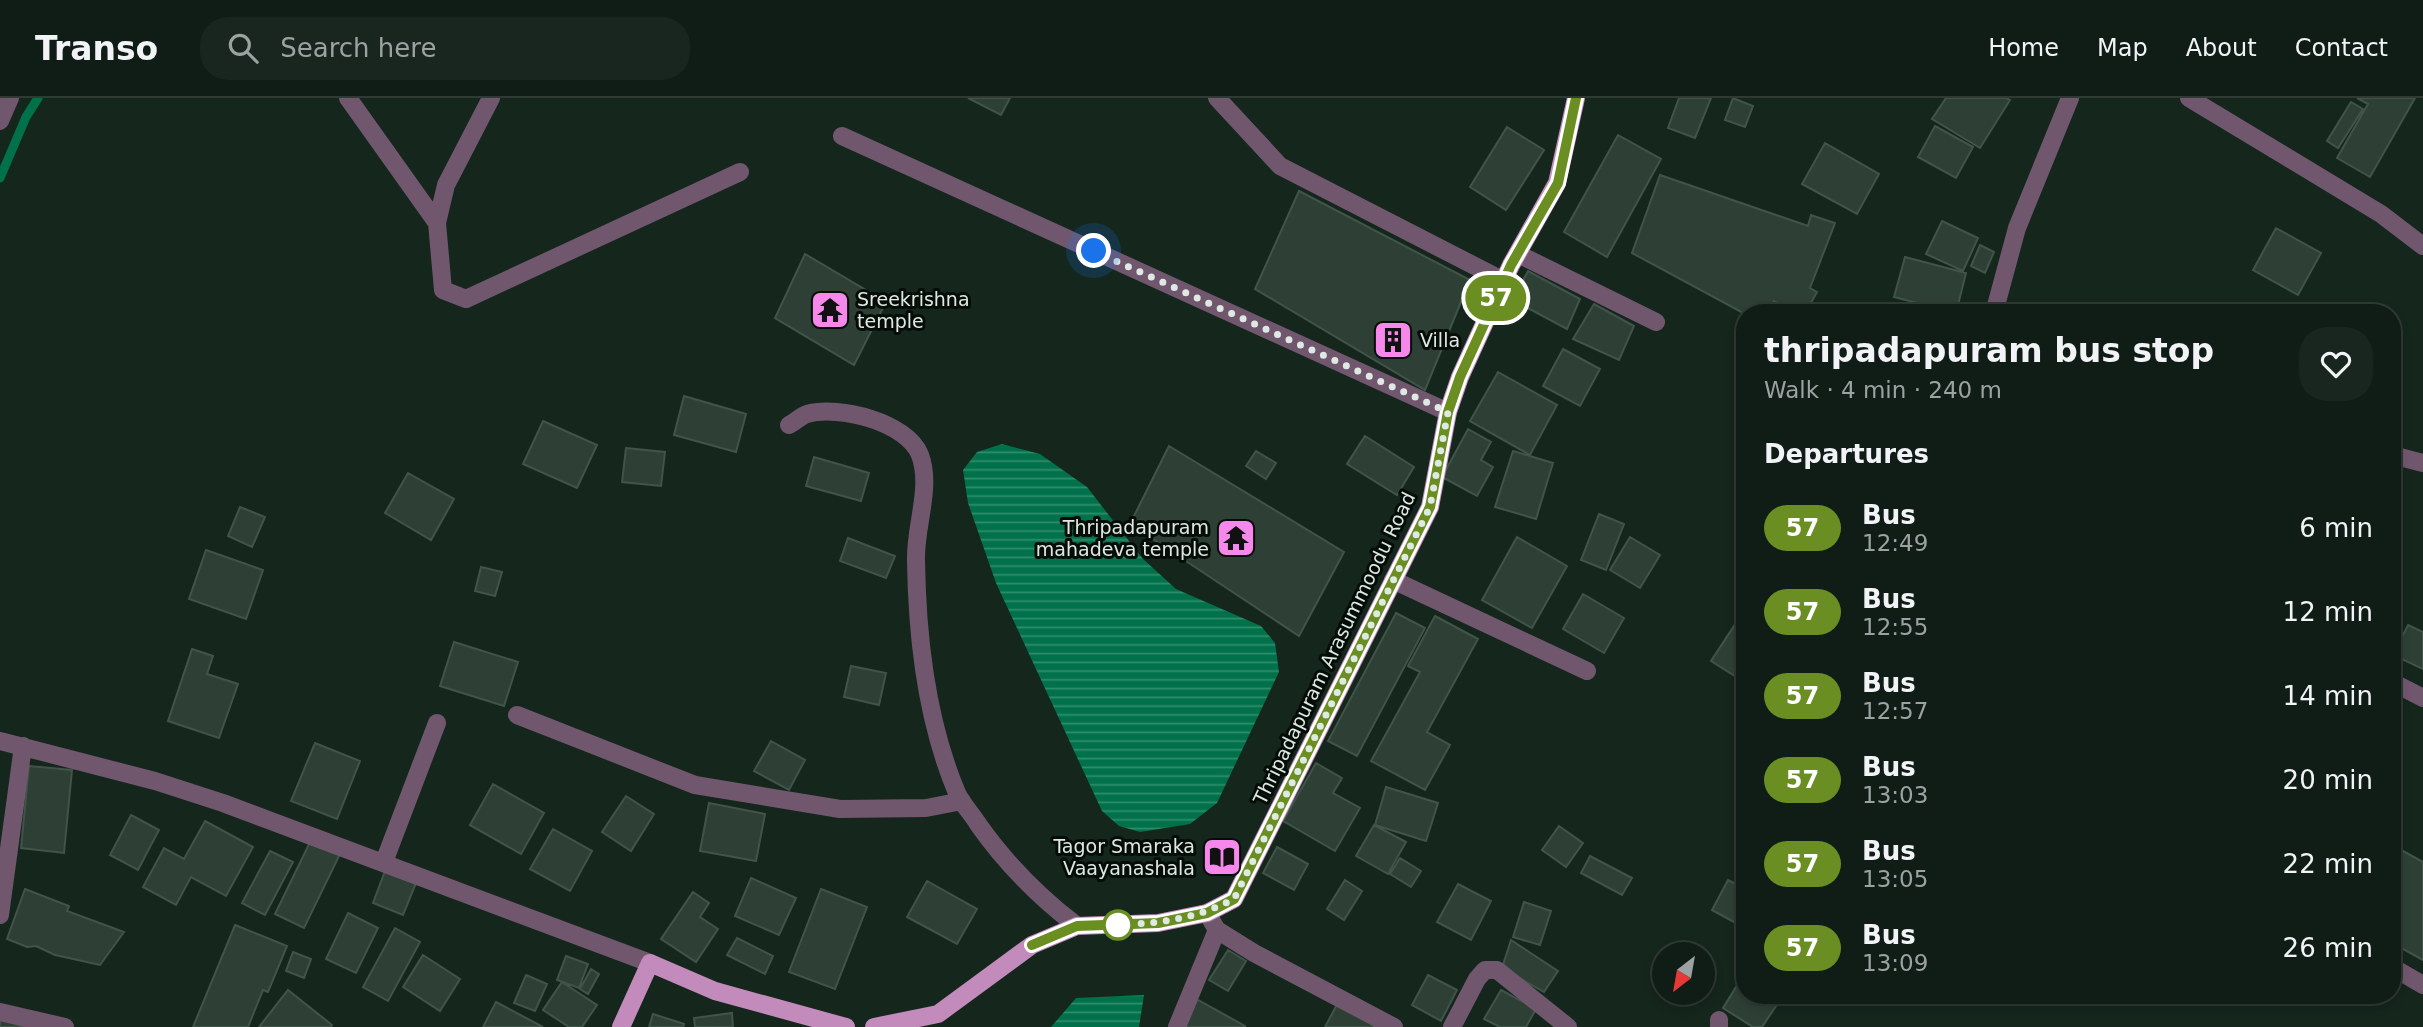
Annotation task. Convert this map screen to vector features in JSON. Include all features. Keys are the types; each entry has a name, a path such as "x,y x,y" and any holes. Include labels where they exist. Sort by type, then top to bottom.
{"main road":[{"name":"Thripadapuram Arasummoodu Road","path":"940,1021 1032,945 1077,926 1158,923 1207,913 1234,899 1430,507 1448,412 1460,377 1504,281 1558,183 1576,98"},
{"path":"621,1027 650,964 715,991 846,1027"},
{"path":"874,1027 940,1021"}],"street":[{"path":"0,121 10,98"},
{"path":"348,98 437,223"},
{"path":"491,98 446,185 437,223 443,290 466,299 740,172"},
{"path":"1217,98 1280,166 1504,281"},
{"path":"1996,304 2017,228 2070,98"},
{"path":"2189,98 2381,214 2423,246"},
{"path":"842,136 1448,412"},
{"path":"1518,254 1656,322"},
{"path":"789,425 807,414 856,415 898,431 919,453 925,478 916,541 917,626 928,698 962,801 1000,856 1044,901 1077,926"},
{"path":"2401,457 2423,463"},
{"path":"1393,580 1587,671"},
{"path":"2401,687 2423,698"},
{"path":"517,715 695,785 840,810 926,808 962,801"},
{"path":"384,862 437,723"},
{"path":"0,741 155,780 384,862 650,964"},
{"path":"0,915 23,746"},
{"path":"1207,913 1217,930 1254,953 1394,1027"},
{"path":"1177,1027 1217,930"},
{"path":"1452,1027 1477,979 1485,970 1497,970 1568,1027"},
{"path":"2401,972 2423,985"},
{"path":"0,1012 65,1027"}],"shaded area":[{"path":"1002,444 1040,454 1087,487 1143,559 1176,589 1261,626 1275,643 1279,672 1217,803 1190,824 1140,832 1119,826 1102,811 996,583 968,503 963,470 977,452"},
{"path":"1144,995 1139,1027 1051,1027 1076,998"}],"building":[{"path":"968,98 1010,98 1001,115"},
{"path":"1679,98 1711,98 1695,138 1668,128"},
{"path":"1733,98 1753,106 1745,127 1725,120"},
{"path":"1946,98 2010,100 1980,148 1932,119"},
{"path":"2357,98 2415,98 2370,177 2337,158 2368,104"},
{"path":"2351,102 2363,109 2338,148 2327,141"},
{"path":"1935,126 1973,147 1956,178 1918,157"},
{"path":"1507,127 1544,150 1506,210 1470,187"},
{"path":"1618,135 1661,159 1607,257 1564,232"},
{"path":"1825,143 1879,174 1857,214 1802,184"},
{"path":"1660,175 1808,226 1811,215 1835,223 1810,288 1817,292 1810,304 1779,304 1774,301 1772,304 1736,304 1736,309 1632,253"},
{"name":"Villa","path":"1299,191 1470,280 1425,390 1255,289"},
{"path":"1942,221 1978,238 1963,271 1926,254"},
{"path":"2276,228 2321,253 2298,295 2253,270"},
{"path":"1980,245 1994,252 1985,273 1971,266"},
{"name":"Sreekrishna temple","path":"805,254 886,302 854,365 775,318"},
{"path":"1905,257 1966,273 1958,304 1921,304 1894,297"},
{"path":"1528,271 1580,299 1567,329 1526,307 1511,303"},
{"path":"1594,304 1634,326 1619,360 1573,339"},
{"path":"1563,349 1600,369 1580,406 1543,386"},
{"path":"1498,372 1557,405 1530,455 1470,421"},
{"path":"684,396 746,414 736,452 674,435"},
{"path":"543,421 597,445 577,488 523,464"},
{"path":"1468,429 1491,442 1481,460 1493,467 1477,496 1442,477"},
{"path":"1365,436 1414,467 1397,495 1347,464"},
{"name":"Thripadapuram mahadeva temple","path":"1169,446 1344,552 1299,636 1130,524"},
{"path":"626,448 665,452 661,486 622,482"},
{"path":"1256,451 1276,463 1266,479 1246,466"},
{"path":"1513,451 1553,463 1536,519 1495,507"},
{"path":"814,457 869,473 861,501 806,486"},
{"path":"408,473 454,499 431,540 385,513"},
{"path":"240,507 265,517 252,547 228,536"},
{"path":"1599,514 1624,524 1606,570 1581,560"},
{"path":"1517,537 1567,566 1532,628 1482,600"},
{"path":"1630,537 1660,555 1640,588 1610,570"},
{"path":"848,538 895,556 886,578 840,561"},
{"path":"206,550 263,570 246,619 189,599"},
{"path":"481,567 502,572 495,596 475,591"},
{"path":"1583,594 1624,618 1604,653 1563,629"},
{"path":"1396,613 1425,628 1357,756 1328,741"},
{"path":"1435,616 1478,639 1427,732 1450,745 1425,790 1371,761 1420,672 1408,666"},
{"path":"1736,623 1736,677 1711,661"},
{"path":"2408,625 2423,632 2423,669 2401,659 2401,639"},
{"path":"454,642 518,662 504,706 440,686"},
{"path":"192,649 213,656 207,674 238,684 219,738 168,721"},
{"path":"851,666 886,673 879,705 844,697"},
{"path":"771,741 805,760 789,790 754,771"},
{"path":"315,743 360,761 337,819 291,801"},
{"path":"1316,763 1342,778 1333,793 1360,808 1335,851 1283,821"},
{"path":"29,766 72,770 64,853 21,848"},
{"path":"493,784 544,813 521,854 470,825"},
{"path":"1386,787 1438,803 1426,841 1375,825"},
{"path":"626,796 654,814 631,851 602,832"},
{"path":"709,803 765,814 756,861 700,851"},
{"path":"131,815 159,830 138,870 110,855"},
{"path":"205,821 253,847 226,896 191,877 176,905 143,887 164,848 184,859"},
{"path":"1374,825 1406,842 1388,874 1356,856"},
{"path":"1559,826 1583,843 1566,867 1542,850"},
{"path":"553,829 592,851 570,891 530,869"},
{"path":"311,840 340,854 304,928 275,914"},
{"path":"1277,847 1308,864 1294,890 1263,873"},
{"path":"2401,850 2423,862 2423,960 2401,948"},
{"path":"270,851 293,862 265,915 242,903"},
{"path":"1590,856 1632,878 1622,895 1581,873"},
{"path":"1400,858 1421,871 1411,887 1390,874"},
{"path":"385,871 416,883 403,915 373,903"},
{"path":"751,878 796,898 779,935 735,916"},
{"path":"1345,880 1362,891 1344,920 1327,909"},
{"path":"1728,880 1736,884 1736,923 1712,910"},
{"path":"927,881 977,909 957,944 907,917"},
{"path":"1458,884 1491,901 1471,940 1437,922"},
{"path":"25,889 69,906 67,911 124,932 100,965 55,955 36,946 27,947 7,939"},
{"path":"821,889 867,907 835,989 789,972"},
{"path":"693,892 709,903 700,917 718,929 696,962 661,939"},
{"path":"1524,902 1551,911 1540,945 1513,937"},
{"path":"348,913 378,928 356,973 326,959"},
{"path":"235,925 287,946 268,992 263,990 248,1027 193,1027"},
{"path":"395,928 420,942 388,1001 363,987"},
{"path":"737,938 773,956 765,974 727,955"},
{"path":"1511,940 1558,971 1544,992 1502,968"},
{"path":"1228,950 1246,961 1228,991 1209,980"},
{"path":"293,952 311,959 304,978 286,971"},
{"path":"423,955 460,979 440,1011 403,987"},
{"path":"566,956 588,964 579,988 557,980"},
{"path":"591,969 599,974 588,994 580,989"},
{"path":"526,975 547,984 535,1011 514,1003"},
{"path":"1428,975 1457,990 1441,1021 1412,1005"},
{"path":"562,982 597,1005 582,1027 569,1027 543,1010"},
{"path":"1736,987 1736,1004 1777,1004 1762,1027 1753,1027 1723,1008"},
{"path":"288,990 332,1025 331,1027 259,1027"},
{"path":"1501,990 1536,1009 1526,1027 1500,1027 1484,1019"},
{"path":"1342,995 1402,1027 1325,1027"},
{"path":"1191,996 1245,1026 1245,1027 1174,1027"},
{"path":"496,1002 543,1027 483,1027"},
{"path":"732,1013 733,1027 695,1027 694,1018"},
{"path":"653,1014 684,1024 683,1027 649,1027"},
{"path":"0,1017 35,1027 0,1027"}],"waterway":[{"path":"0,178 26,117 38,98"}],"bus line":[{"name":"57","path":"1032,945 1077,926 1158,923 1207,913 1234,899 1430,507 1448,412 1460,377 1511,265 1558,183 1576,98"}],"place":[{"name":"Sreekrishna temple","path":"830,310"},
{"name":"Villa","path":"1393,340"},
{"name":"Thripadapuram mahadeva temple","path":"1236,538"},
{"name":"Tagor Smaraka Vaayanashala","path":"1222,857"}],"route":[{"path":"1094,251 1448,412 1430,507 1234,899 1207,913 1158,923 1110,925 1118,925"}]}
